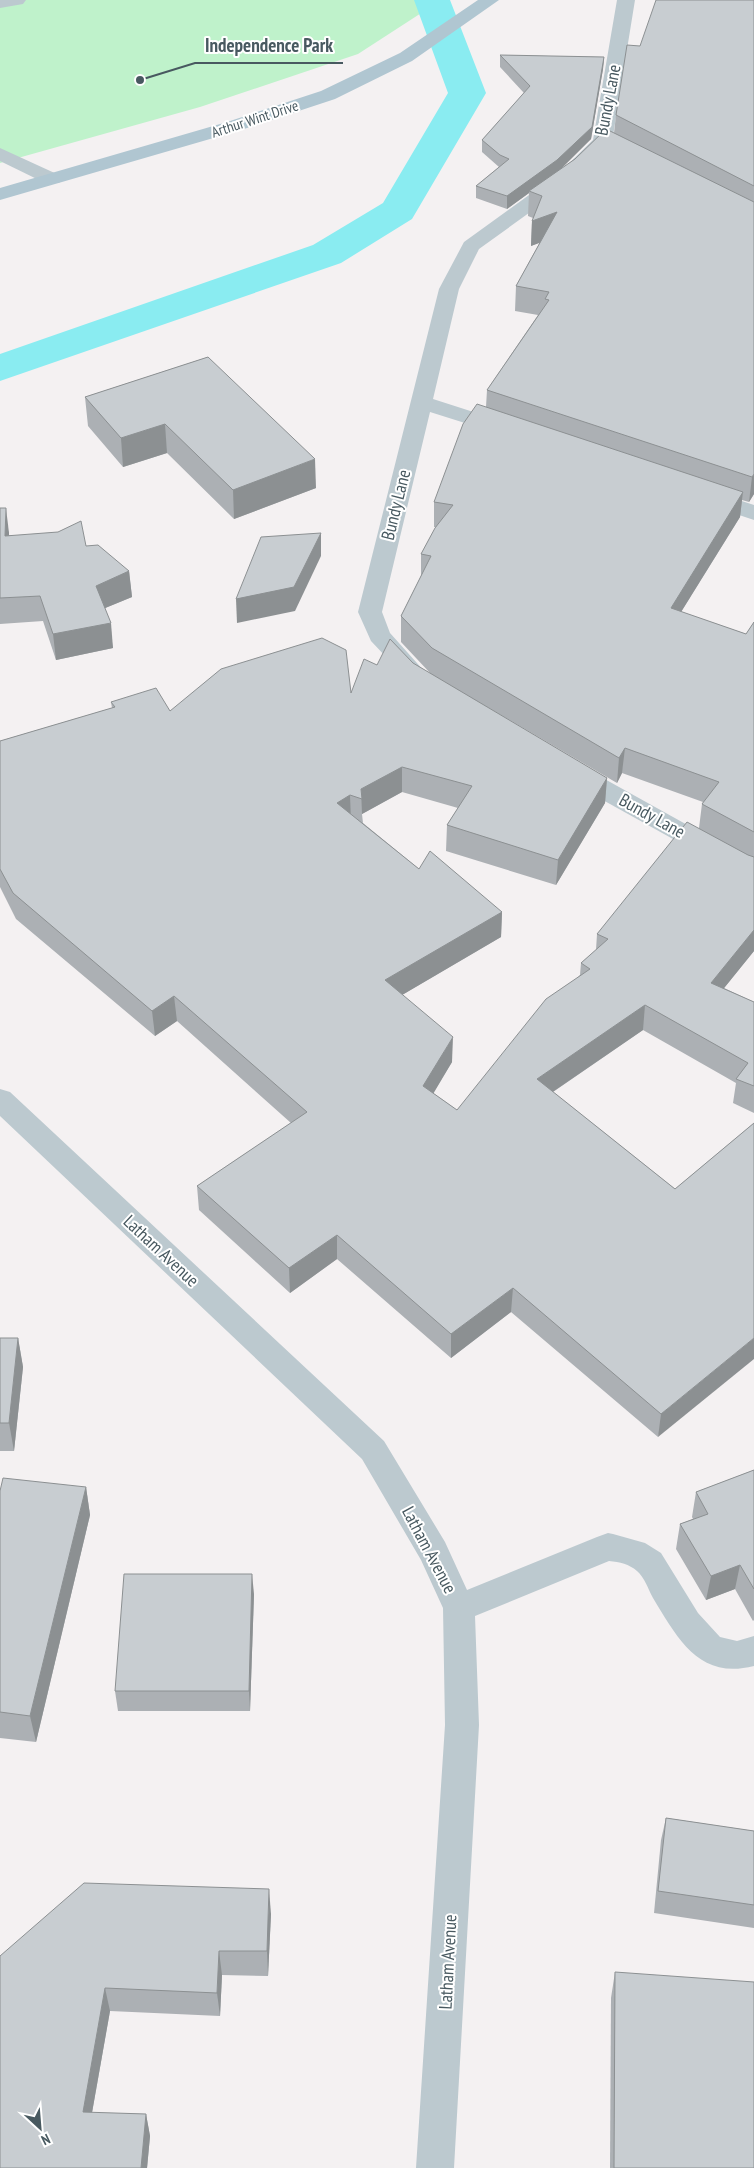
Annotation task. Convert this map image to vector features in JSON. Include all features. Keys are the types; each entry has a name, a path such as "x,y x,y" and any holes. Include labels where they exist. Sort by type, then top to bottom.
{"main road":[{"name":"Arthur Wint Drive","path":"0,194 234,126 328,95 406,56 487,3"}],"street":[{"path":"0,3 17,0"},
{"name":"Bundy Lane","path":"431,686 422,681 378,636 370,612 449,288 471,246 609,146 626,0"},
{"path":"0,154 52,179"},
{"path":"421,402 523,436"},
{"path":"689,491 754,513"},
{"name":"Bundy Lane","path":"558,763 754,873"},
{"name":"Latham Avenue","path":"0,1098 373,1450 434,1552 459,1608 462,1725 436,2168"},
{"path":"459,1608 608,1547 627,1549 648,1561 696,1637 714,1652 741,1657 754,1651"}],"green space":[{"path":"0,0 422,0 429,8 358,54 200,107 0,163"}],"building":[{"path":"656,0 754,0 754,186 616,115 627,45 640,46"},
{"path":"500,55 604,57 592,127 557,160 507,196 476,186 509,159 500,155 482,140 530,86"},
{"path":"606,129 754,202 754,474 752,477 487,390 549,300 545,299 549,292 516,286 557,212 532,221 542,196 529,191 575,159"},
{"path":"208,357 315,459 233,490 165,424 121,438 85,397"},
{"path":"477,404 743,492 671,608 746,634 754,622 754,832 702,804 719,782 625,748 619,758 432,648 401,616 431,556 421,554 435,528 453,505 434,502 463,424"},
{"path":"0,508 6,508 5,536 58,532 81,521 86,546 98,545 129,571 96,586 111,623 53,634 40,596 0,598"},
{"path":"321,533 294,587 236,599 261,537"},
{"path":"322,638 346,650 351,693 364,659 377,665 390,639 413,663 607,778 558,860 447,825 472,786 402,767 361,789 362,799 350,795 337,803 419,869 430,851 502,912 385,980 453,1037 423,1086 457,1110 546,999 590,969 581,963 608,939 597,934 687,822 754,857 754,930 711,983 754,1002 754,1086 736,1079 748,1063 645,1005 537,1079 675,1189 754,1123 754,1338 661,1414 513,1288 451,1334 337,1235 289,1268 197,1186 307,1112 174,996 152,1011 13,893 0,869 0,741 115,707 111,702 156,688 170,711 221,669"},
{"path":"0,1338 18,1338 9,1423 0,1423"},
{"path":"754,1470 754,1589 740,1565 711,1576 680,1524 708,1514 696,1492"},
{"path":"3,1478 86,1487 30,1716 0,1712 0,1491"},
{"path":"124,1574 252,1574 249,1691 115,1691"},
{"path":"666,1818 754,1831 754,1905 658,1891"},
{"path":"84,1883 269,1889 267,1951 219,1951 217,1993 105,1988 83,2112 146,2114 141,2168 0,2168 0,1956"},
{"path":"615,1972 754,1982 754,2168 614,2168"}],"waterway":[{"path":"0,368 327,254 398,211 467,93 432,0"}],"place":[{"name":"Independence Park","path":"140,80"}]}
